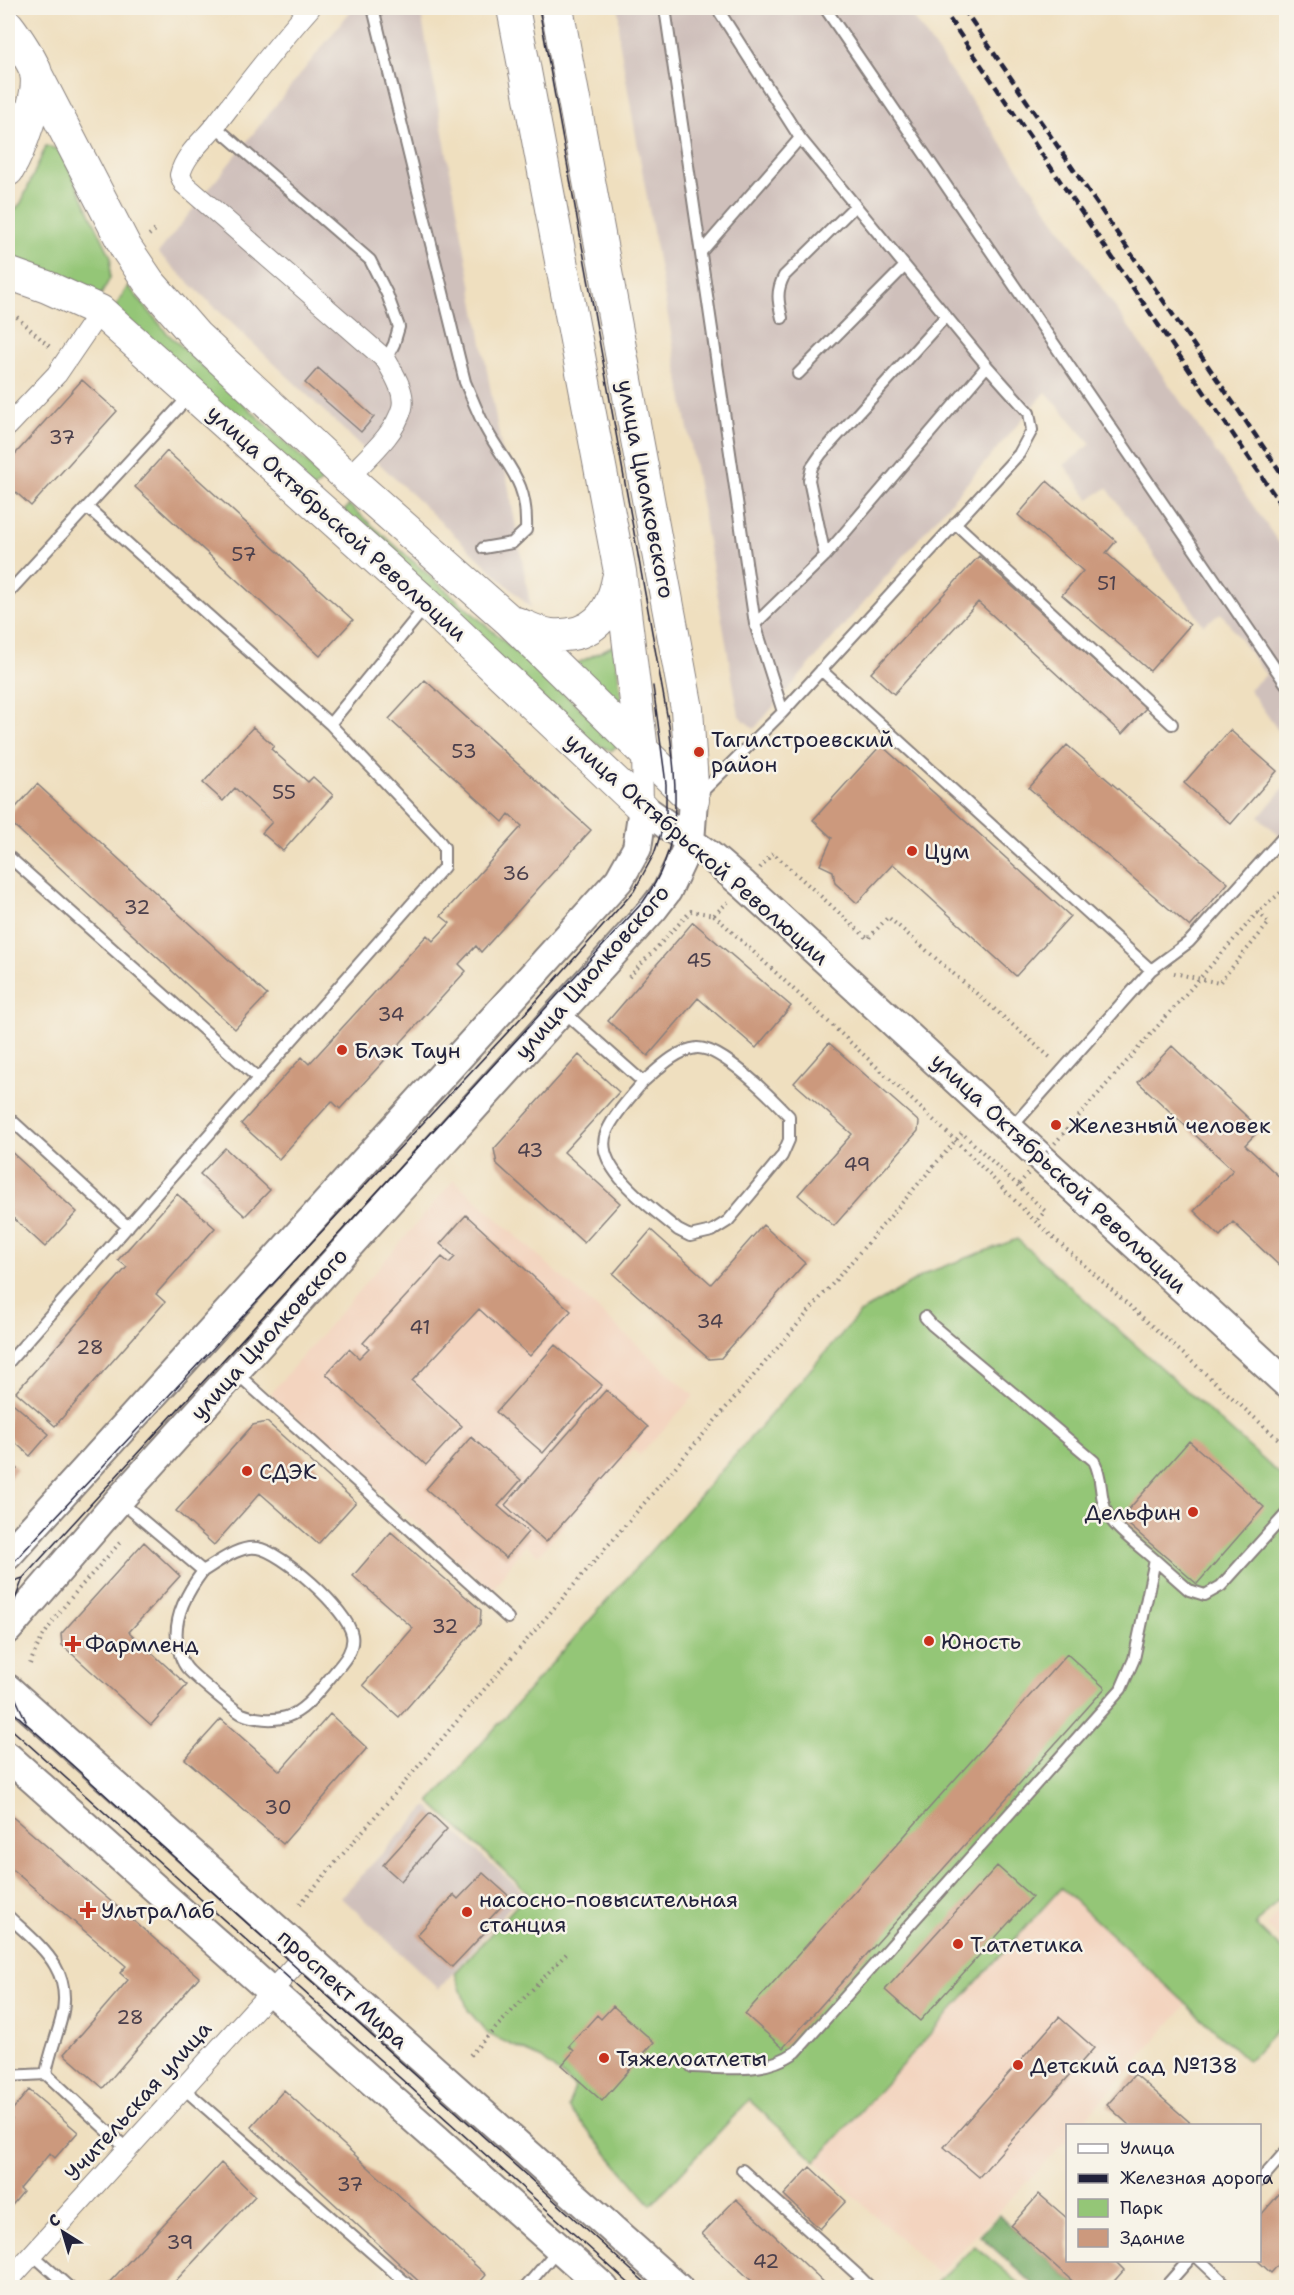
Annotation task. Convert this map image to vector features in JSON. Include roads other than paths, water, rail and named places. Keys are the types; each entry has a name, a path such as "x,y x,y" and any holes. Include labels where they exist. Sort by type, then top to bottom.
{"main road":[{"name":"улица Циолковского","path":"513,8 620,572 642,750"},
{"name":"улица Циолковского","path":"8,1629 119,1500 654,908 667,891 690,842 693,800 687,709 556,8"},
{"name":"улица Октябрьской Революции","path":"8,26 36,74 126,248 149,282 196,336 348,478 510,621 693,800"},
{"path":"8,170 30,119 36,74"},
{"name":"улица Октябрьской Революции","path":"8,273 100,311 427,604 643,808 744,885 1285,1379"},
{"path":"323,510 348,478"},
{"path":"510,621 550,635 568,634 590,628 604,617 615,597 620,572"},
{"name":"улица Циолковского","path":"8,1555 619,880 637,848 643,808"},
{"name":"проспект Мира","path":"8,1689 678,2288"},
{"path":"8,1757 272,1990 603,2288"}],"street":[{"path":"310,8 275,46 182,166 180,175 184,184 386,360 399,385 402,407 389,431 348,478"},
{"path":"8,426 57,374 100,311"},
{"name":"улица Циолковского","path":"642,750 643,808"},
{"name":"Учительская улица","path":"8,2281 304,1955"}],"lane":[{"path":"373,8 465,382 486,430 518,477 527,508 526,530 512,543 483,548"},
{"path":"665,8 755,624 783,712"},
{"path":"693,800 783,712 1018,454 1032,430 1029,412 945,316 800,138 717,8"},
{"path":"825,8 1287,684"},
{"path":"215,126 370,260 387,294 399,327 394,345 386,360"},
{"path":"702,251 800,138"},
{"path":"782,318 777,299 778,287 784,276 855,206"},
{"path":"798,374 905,266"},
{"path":"825,556 808,480 812,467 820,454 945,316"},
{"path":"755,624 825,556 987,366"},
{"path":"8,593 193,392"},
{"path":"8,1363 437,876 446,860 444,847 435,835 330,724 87,507"},
{"path":"955,524 1172,724"},
{"path":"330,724 427,604"},
{"path":"821,670 1151,970"},
{"path":"1011,1128 1151,970 1189,942 1287,834"},
{"path":"8,856 259,1079"},
{"path":"561,1010 643,1082"},
{"path":"698,1048 717,1053 775,1101 789,1116 789,1140 782,1156 728,1221 711,1231 690,1236 678,1230 612,1169 605,1149 606,1132 643,1082 665,1063 683,1052 698,1048"},
{"path":"8,1117 128,1227"},
{"path":"925,1317 1094,1461 1100,1472 1106,1511 1110,1520 1189,1590 1205,1595 1221,1586 1287,1514"},
{"path":"235,1372 508,1618"},
{"path":"119,1500 203,1571"},
{"path":"256,1547 277,1556 337,1606 352,1634 347,1658 311,1700 297,1712 285,1717 262,1719 240,1713 186,1667 178,1648 180,1615 185,1594 203,1571 241,1551 256,1547"},
{"path":"692,2067 747,2068 779,2064 813,2037 1121,1689 1134,1659 1155,1560"},
{"path":"8,1916 52,1958 61,1976 64,1998 61,2019 50,2049 46,2074"},
{"path":"8,2076 46,2074 127,2149"},
{"path":"183,2088 412,2288"},
{"path":"1261,2180 1287,2151"},
{"path":"742,2170 871,2288"},
{"path":"525,2288 560,2248"},
{"path":"32,2254 70,2288"},
{"path":"1164,2288 1187,2262"},
{"path":"1202,2262 1230,2288"},
{"path":"852,2288 861,2278"}],"tram line":[{"path":"8,1619 23,1578 643,902 665,860 671,839 675,795 669,726 539,8"},
{"path":"8,1568 532,1006 634,891 654,854 666,818 666,784 653,686"},
{"path":"8,1583 23,1578"},
{"path":"8,1670 10,1686 26,1721"},
{"path":"8,1707 651,2288"},
{"path":"8,1726 634,2288"}],"railway":[{"path":"942,8 1286,512"},
{"path":"963,8 1286,480"}],"place":[{"name":"Тагилстроевский район","path":"699,752"},
{"name":"Цум","path":"912,851"},
{"name":"Блэк Таун","path":"342,1050"},
{"name":"Железный человек","path":"1056,1125"},
{"name":"СДЭК","path":"247,1471"},
{"name":"Дельфин","path":"1193,1512"},
{"name":"Юность","path":"929,1641"},
{"name":"Фармленд","path":"73,1644"},
{"name":"УльтраЛаб","path":"88,1910"},
{"name":"насосно-повысительная станция","path":"467,1912"},
{"name":"Т.атлетика","path":"958,1944"},
{"name":"Тяжелоатлеты","path":"604,2058"},
{"name":"Детский сад №138","path":"1018,2065"}]}
